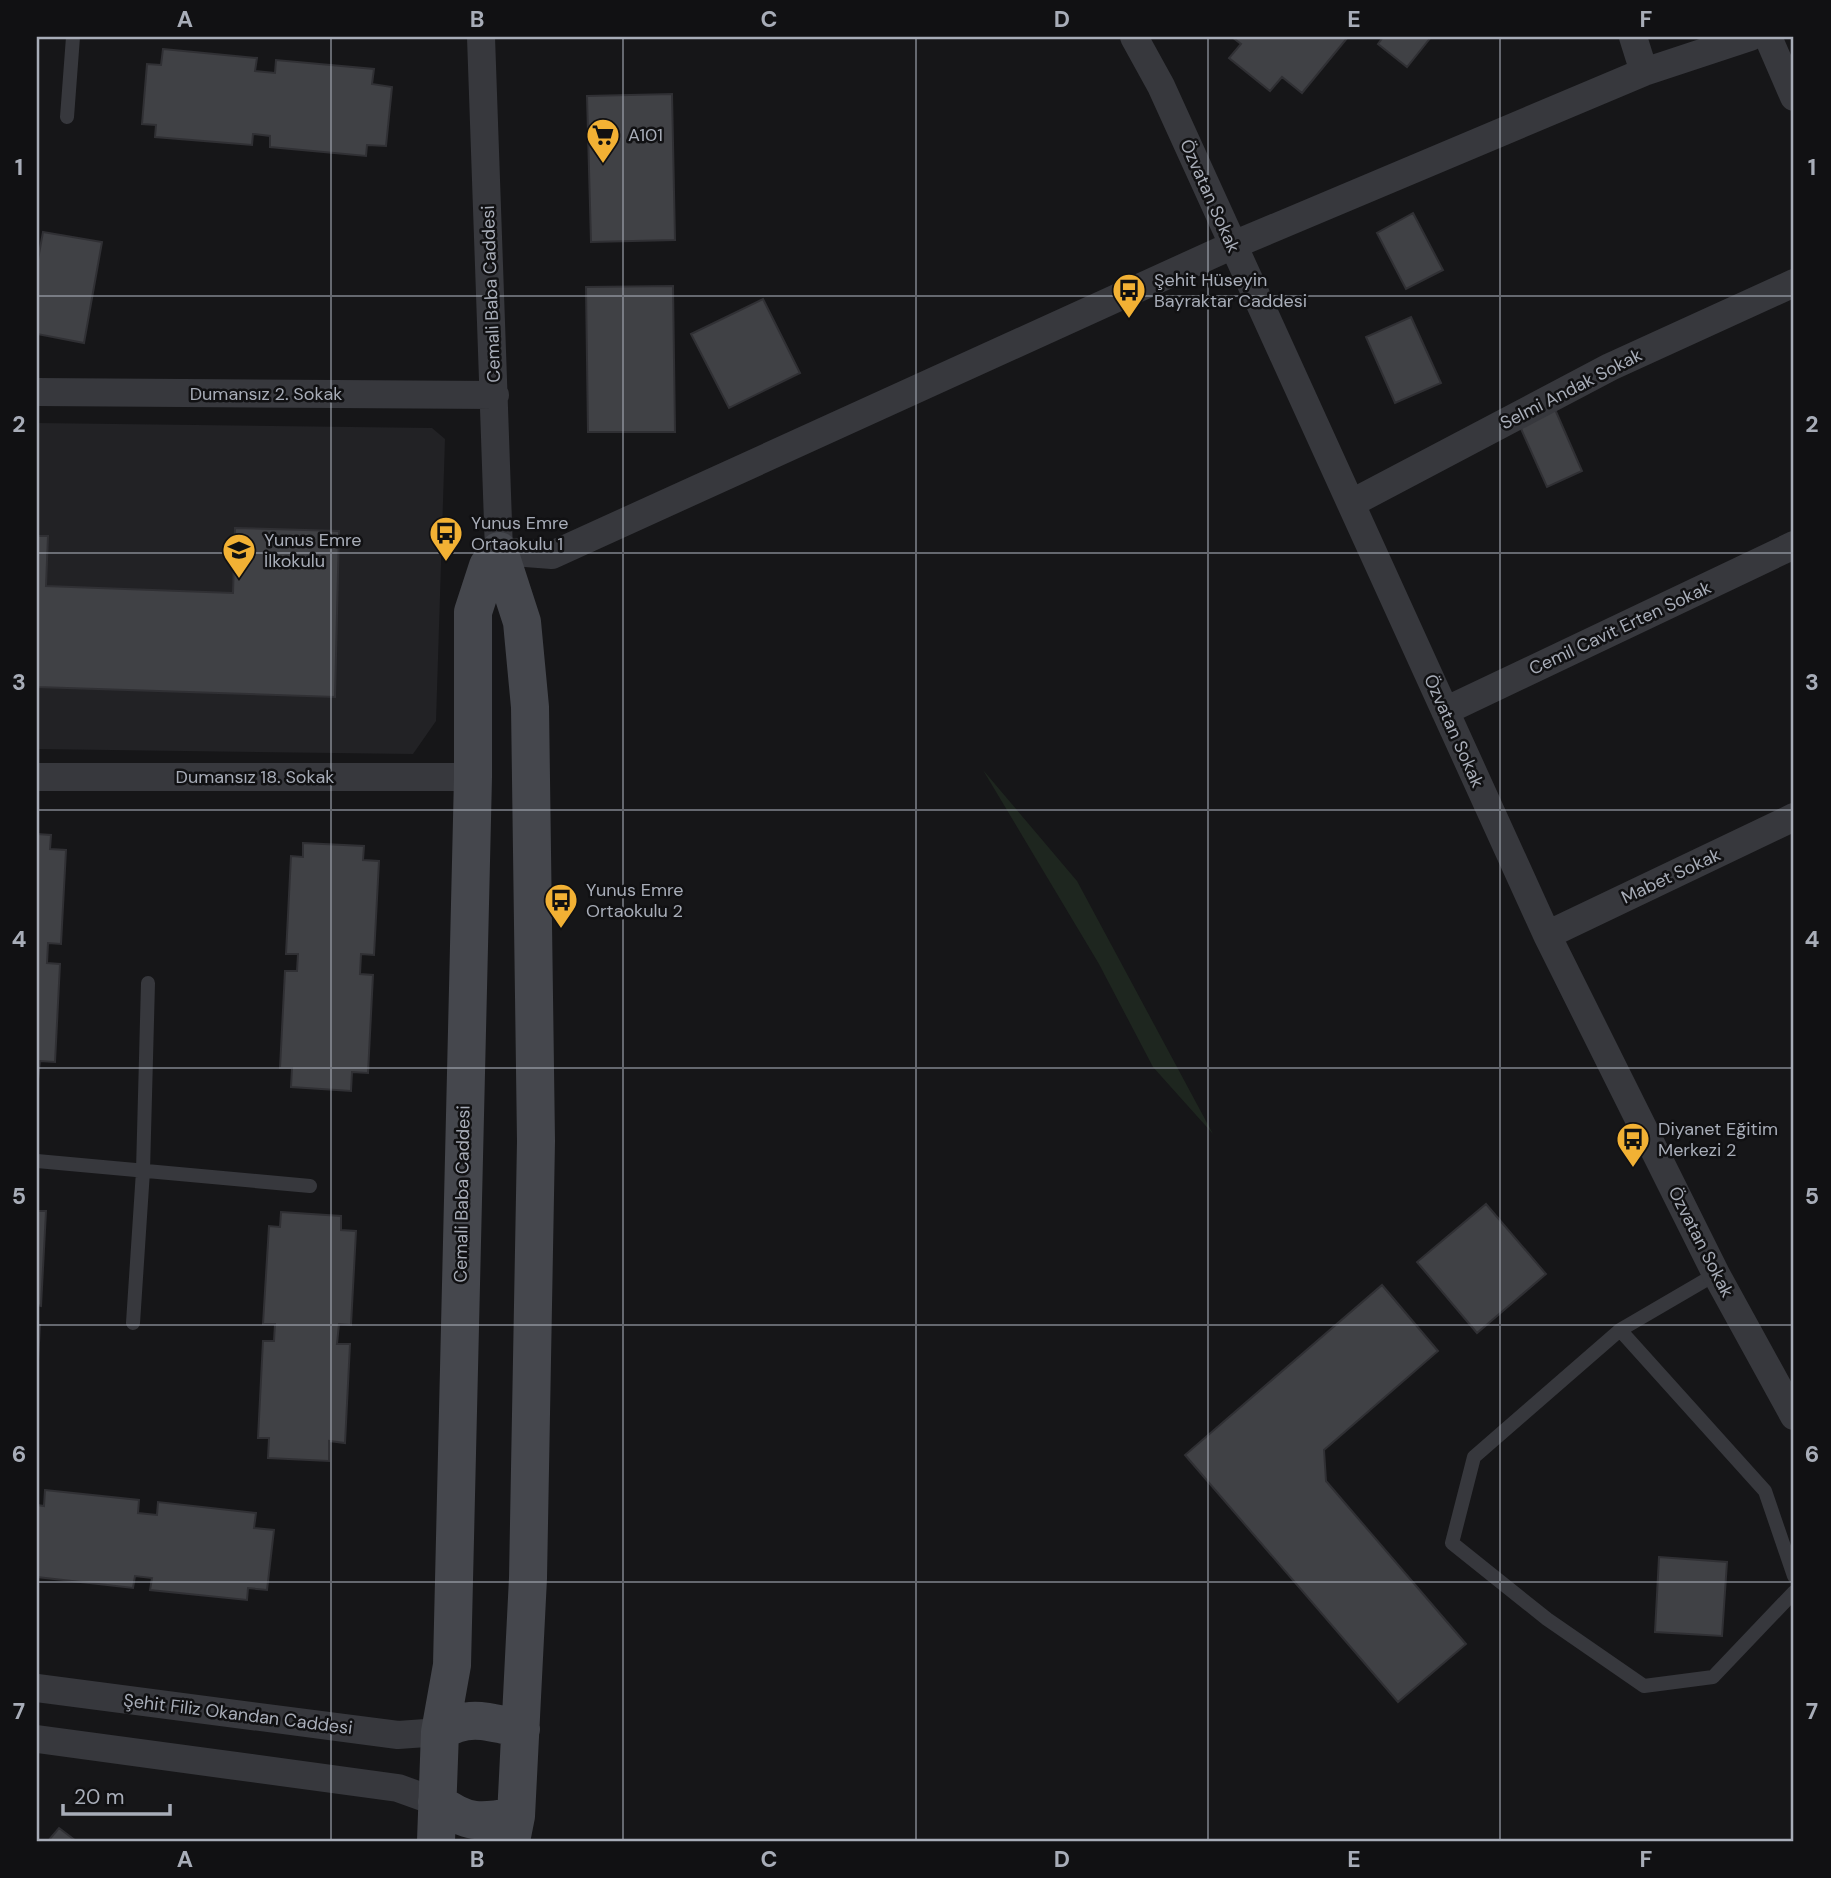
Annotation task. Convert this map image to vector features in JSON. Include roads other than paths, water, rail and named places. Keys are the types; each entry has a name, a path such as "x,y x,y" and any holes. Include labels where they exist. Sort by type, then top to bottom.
{"street":[{"name":"Cemali Baba Caddesi","path":"481,37 499,551 522,622 530,707 536,1141 528,1578 513,1829"},
{"name":"Özvatan Sokak","path":"1134,37 1161,86 1231,246 1352,503 1547,935 1716,1274 1794,1416"},
{"path":"1633,37 1644,72"},
{"path":"499,551 552,555 1231,246 1644,72 1749,37"},
{"path":"1768,37 1794,97"},
{"name":"Selmi Andak Sokak","path":"1352,503 1610,368 1794,283"},
{"name":"Dumansız 2. Sokak","path":"37,392 495,395"},
{"name":"Cemil Cavit Erten Sokak","path":"1445,711 1794,545"},
{"name":"Cemali Baba Caddesi","path":"436,1841 440,1732 452,1665 473,777 472,612 488,566 499,551"},
{"name":"Dumansız 18. Sokak","path":"37,777 473,777"},
{"name":"Mabet Sokak","path":"1547,935 1794,817"},
{"name":"Şehit Filiz Okandan Caddesi","path":"37,1688 398,1735 440,1732"},
{"path":"440,1732 455,1721 483,1721 521,1729"},
{"path":"37,1739 398,1788 436,1802 458,1818 513,1829"}],"lane":[{"path":"67,117 72,37"},
{"path":"133,1324 144,1171 148,983"},
{"path":"37,1161 310,1186"},
{"path":"1716,1274 1620,1330 1474,1457 1452,1543 1547,1619 1644,1686 1713,1677 1794,1592"},
{"path":"1620,1330 1765,1491 1794,1576"}],"place":[{"name":"A101","path":"603,165"},
{"name":"Şehit Hüseyin Bayraktar Caddesi","path":"1129,320"},
{"name":"Yunus Emre Ortaokulu 1","path":"446,563"},
{"name":"Yunus Emre İlkokulu","path":"239,580"},
{"name":"Yunus Emre Ortaokulu 2","path":"561,930"},
{"name":"Diyanet Eğitim Merkezi 2","path":"1633,1169"}]}
